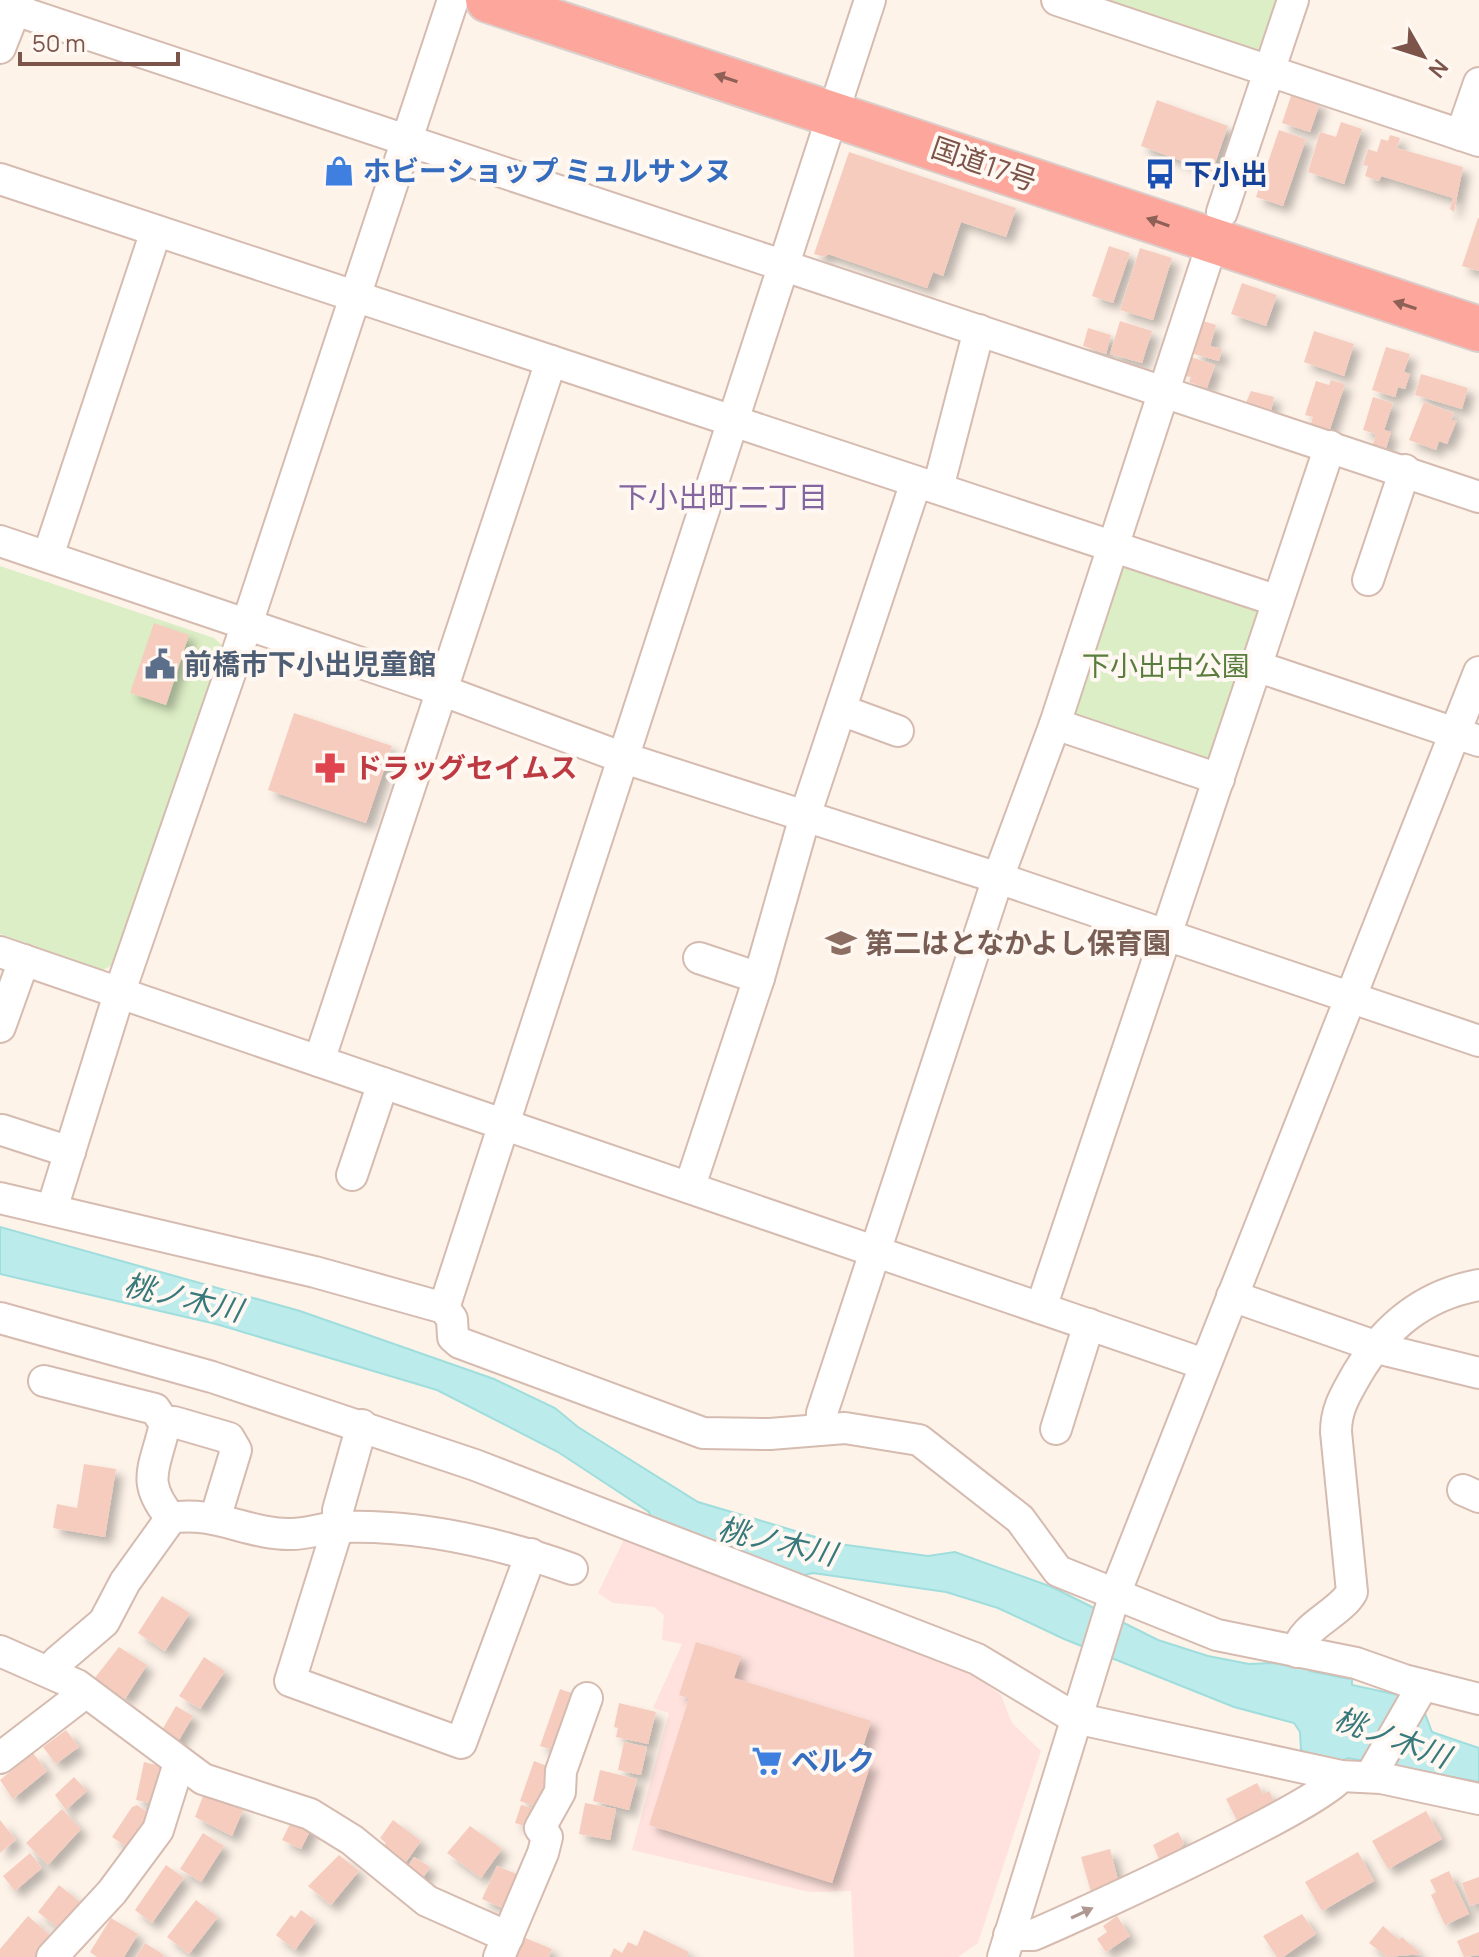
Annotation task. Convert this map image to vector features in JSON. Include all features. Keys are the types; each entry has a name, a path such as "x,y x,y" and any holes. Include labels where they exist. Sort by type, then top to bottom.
{"highway":[{"name":"国道17号","path":"488,0 839,100 1218,227 1479,329"},
{"name":"国道17号","path":"584,0 839,100"},
{"name":"国道17号","path":"1218,227 1479,300"}],"street":[{"path":"52,1209 119,994 246,627 453,0"},
{"path":"444,1308 507,1125 621,757 870,0"},
{"path":"821,1427 822,1413 998,878 1055,724 1293,0"},
{"path":"1068,2 1470,138 1479,83"},
{"path":"0,48 12,5 785,266 1165,389 1479,497"},
{"path":"0,179 1278,601"},
{"path":"48,556 156,231"},
{"path":"690,1186 759,978 805,816 841,710 927,485 979,330"},
{"path":"319,1061 551,361"},
{"path":"1041,1308 1330,446"},
{"path":"1368,580 1405,470"},
{"path":"0,541 246,627 441,690 621,757 998,878 1479,1041"},
{"path":"1256,666 1467,737"},
{"path":"1006,1946 1113,1598 1350,999 1467,737 1479,672"},
{"path":"841,710 898,731"},
{"path":"1055,724 1219,779"},
{"path":"0,1027 12,956 1204,1364"},
{"path":"699,958 759,978"},
{"path":"352,1175 383,1083"},
{"path":"2,1130 70,1152"},
{"path":"0,1198 315,1272 444,1308 452,1319 453,1337 460,1343 703,1433 770,1434 821,1427 883,1432 927,1444 1020,1519 1051,1567 1113,1598 1205,1631 1363,1665 1422,1689 1479,1699"},
{"path":"1297,1652 1300,1641 1346,1601 1352,1592 1336,1418 1339,1405 1375,1346 1405,1316 1451,1292 1479,1285"},
{"path":"1232,1296 1375,1346 1479,1373"},
{"path":"0,1318 153,1359 362,1425 911,1632 989,1665 1056,1710 1078,1708 1479,1799"},
{"path":"1056,1429 1089,1324"},
{"path":"44,1381 155,1409 165,1424 151,1486 153,1497 171,1518"},
{"path":"165,1424 174,1422 229,1438 236,1450 215,1519"},
{"path":"362,1425 338,1510 338,1527 290,1681 461,1743 531,1554"},
{"path":"52,1673 57,1662 104,1622 125,1582 171,1518 192,1514 289,1535 338,1527 427,1529 531,1554 572,1569"},
{"path":"0,1651 52,1673 86,1692 179,1763 218,1786 310,1814 352,1840 427,1901 504,1947 543,1853 547,1837 540,1828 560,1792 561,1771 587,1698"},
{"path":"1006,1946 1164,1874 1361,1774 1422,1689"},
{"path":"0,1758 86,1692"},
{"path":"67,1952 158,1830 179,1763"}],"shaded area":[{"path":"628,1531 938,1662 953,1661 1001,1695 1012,1723 1041,1751 978,1943 958,1957 854,1957 851,1891 809,1892 632,1850 669,1713 653,1708 682,1644 662,1640 664,1615 654,1607 613,1603 598,1593"}],"green space":[{"path":"1091,0 1282,0 1267,48 1258,53"},
{"name":"下小出中公園","path":"1126,564 1256,608 1263,615 1212,761 1077,724 1072,714 1118,571"},
{"path":"0,566 214,638 223,646 114,964 103,970 0,934"}],"water":[{"name":"桃ノ木川","path":"0,1227 300,1311 494,1379 555,1408 578,1427 698,1502 839,1544 928,1556 955,1552 1052,1587 1158,1640 1208,1656 1249,1664 1274,1663 1297,1668 1307,1665 1310,1671 1349,1679 1352,1676 1352,1685 1403,1696 1424,1711 1432,1732 1479,1748 1479,1782 1348,1758 1331,1766 1301,1750 1300,1732 1294,1723 1234,1707 1064,1639 998,1608 946,1592 813,1573 792,1578 651,1518 649,1512 558,1452 437,1390 216,1324 0,1274"}],"building":[{"path":"1292,93 1320,103 1310,132 1282,123"},
{"path":"1157,100 1228,126 1212,172 1141,146"},
{"path":"1341,122 1362,129 1344,184 1308,172 1320,132 1336,137"},
{"path":"1279,130 1306,139 1283,206 1256,197"},
{"path":"1390,135 1400,138 1397,148 1463,167 1454,212 1450,209 1453,198 1381,176 1379,181 1365,176 1368,166 1363,165 1368,149 1377,152 1381,139 1388,141"},
{"path":"849,152 1016,208 1006,237 961,222 943,276 933,272 927,288 828,254 825,257 814,254"},
{"path":"1479,218 1479,271 1462,266"},
{"path":"1109,246 1130,253 1113,303 1092,296"},
{"path":"1140,248 1172,258 1153,320 1120,310"},
{"path":"1242,283 1277,295 1266,326 1231,314"},
{"path":"1120,321 1152,331 1142,363 1110,354"},
{"path":"1203,321 1216,325 1210,346 1222,349 1219,361 1194,354"},
{"path":"1088,328 1111,335 1106,354 1083,346"},
{"path":"1314,331 1354,344 1344,376 1304,362"},
{"path":"1386,347 1410,354 1404,372 1410,374 1405,389 1398,387 1395,397 1372,390"},
{"path":"1191,357 1215,365 1207,388 1189,382 1191,377 1185,376"},
{"path":"1421,374 1468,388 1462,409 1415,395"},
{"path":"1331,380 1345,384 1329,432 1310,426 1313,417 1305,415 1316,381 1329,385"},
{"path":"1251,391 1274,397 1271,411 1245,405"},
{"path":"1373,397 1393,403 1384,430 1391,432 1385,451 1372,447 1376,434 1363,430"},
{"path":"1424,402 1454,413 1451,420 1457,420 1447,444 1439,441 1436,450 1409,440"},
{"name":"前橋市下小出児童館","path":"154,623 189,635 166,705 130,693"},
{"name":"ドラッグセイムス","path":"294,713 392,746 366,823 268,790"},
{"path":"84,1464 116,1469 105,1537 53,1528 57,1504 77,1508"},
{"path":"162,1596 190,1613 165,1651 138,1633"},
{"name":"ベルク","path":"696,1642 741,1656 734,1678 871,1721 859,1760 871,1763 832,1883 649,1825 689,1698 679,1695"},
{"path":"119,1647 147,1665 125,1699 94,1679"},
{"path":"204,1657 225,1671 200,1709 179,1696"},
{"path":"560,1689 580,1696 561,1752 540,1746"},
{"path":"619,1703 656,1712 648,1744 616,1737 618,1728 614,1727"},
{"path":"176,1706 193,1716 175,1747 158,1737"},
{"path":"66,1730 79,1747 56,1764 43,1747"},
{"path":"624,1742 647,1747 641,1775 618,1770"},
{"path":"33,1753 47,1771 13,1799 0,1780"},
{"path":"534,1761 552,1768 540,1802 535,1801 534,1806 520,1801"},
{"path":"144,1762 168,1768 160,1805 136,1800"},
{"path":"600,1770 637,1779 629,1810 593,1801"},
{"path":"74,1777 87,1791 66,1810 55,1795"},
{"path":"1257,1783 1263,1794 1269,1791 1278,1809 1241,1828 1226,1799"},
{"path":"218,1795 233,1801 231,1806 243,1810 232,1836 195,1817 203,1796 216,1801"},
{"path":"585,1803 616,1809 610,1840 579,1834"},
{"path":"137,1805 155,1817 133,1851 112,1837 132,1807"},
{"path":"521,1805 536,1809 531,1828 515,1823"},
{"path":"62,1809 81,1829 48,1865 26,1843"},
{"path":"1426,1811 1442,1839 1388,1869 1372,1841"},
{"path":"294,1816 313,1825 301,1849 282,1840"},
{"path":"0,1820 16,1840 0,1853"},
{"path":"393,1820 421,1841 401,1869 378,1853 386,1843 380,1838"},
{"path":"470,1826 502,1849 481,1878 447,1853"},
{"path":"1178,1832 1184,1843 1179,1851 1181,1856 1162,1866 1153,1845"},
{"path":"203,1833 224,1846 201,1882 180,1869"},
{"path":"1110,1849 1119,1884 1091,1892 1081,1857"},
{"path":"1358,1852 1374,1881 1322,1911 1305,1882"},
{"path":"30,1853 42,1868 15,1891 3,1876"},
{"path":"339,1855 359,1871 331,1905 308,1886"},
{"path":"414,1857 430,1867 419,1884 403,1873"},
{"path":"166,1865 184,1878 152,1923 135,1910"},
{"path":"497,1866 524,1877 509,1911 482,1899"},
{"path":"1449,1871 1469,1914 1445,1925 1431,1895 1436,1892 1430,1880"},
{"path":"1479,1877 1479,1903 1470,1906 1462,1883"},
{"path":"59,1885 80,1902 59,1929 38,1912"},
{"path":"196,1900 218,1917 189,1954 167,1937"},
{"path":"301,1910 316,1921 295,1950 276,1935 291,1915 295,1918"},
{"path":"1302,1914 1316,1934 1283,1957 1277,1957 1263,1936"},
{"path":"28,1916 51,1936 42,1954 39,1951 34,1957 0,1957 0,1949"},
{"path":"1117,1916 1130,1936 1106,1952 1097,1939 1107,1932 1103,1926"},
{"path":"111,1918 138,1934 124,1957 97,1957 90,1952"},
{"path":"1383,1926 1399,1940 1402,1937 1421,1954 1387,1957 1369,1943"},
{"path":"644,1930 689,1952 687,1957 610,1957 614,1948 622,1953 628,1942 637,1946"},
{"path":"1479,1932 1479,1955 1464,1957 1457,1941"},
{"path":"523,1937 552,1949 549,1957 515,1957"},
{"path":"145,1943 164,1955 163,1957 136,1957"}],"place":[{"name":"ホビーショップ ミュルサンヌ","path":"339,171"},
{"name":"下小出","path":"1160,174"},
{"name":"前橋市下小出児童館","path":"160,664"},
{"name":"ドラッグセイムス","path":"330,768"},
{"name":"第二はとなかよし保育園","path":"841,943"},
{"name":"ベルク","path":"767,1761"}],"district":[{"name":"下小出町二丁目","path":"723,498"}]}
